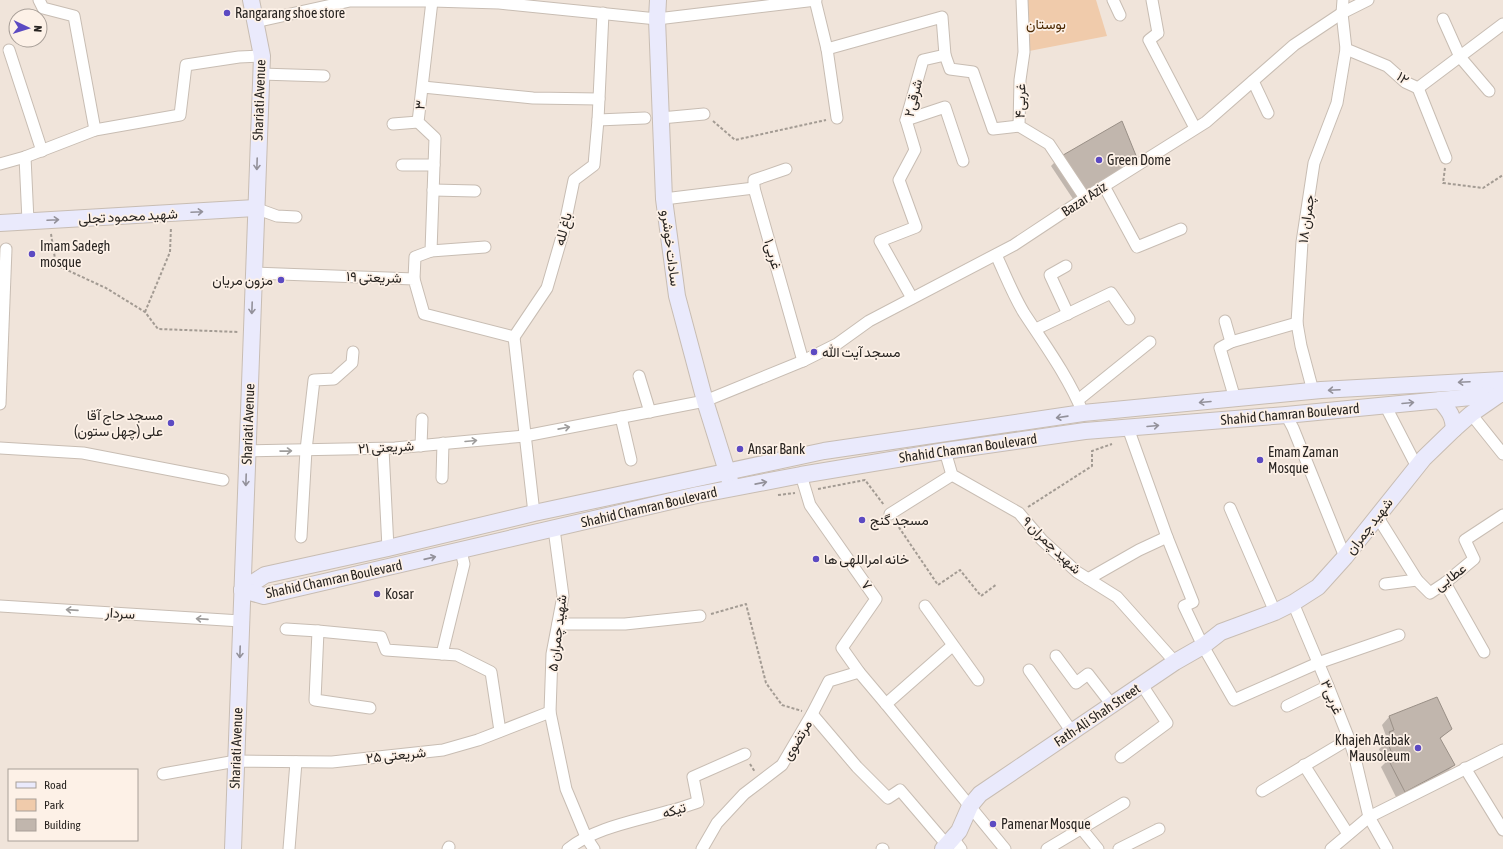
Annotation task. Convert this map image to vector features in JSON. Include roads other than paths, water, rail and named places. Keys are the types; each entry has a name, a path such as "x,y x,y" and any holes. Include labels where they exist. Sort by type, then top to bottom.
{"main road":[{"name":"Shariati Avenue","path":"233,849 255,208 262,56 251,0"},
{"name":"سادات خوشرو","path":"658,0 657,19 664,199 677,296 705,401 732,488"},
{"name":"شهید محمود تجلی","path":"0,223 255,208"},
{"name":"Shahid Chamran Boulevard","path":"242,590 265,575 534,513 824,451 1080,407 1235,399 1313,391 1502,390"},
{"name":"Shahid Chamran Boulevard","path":"242,590 264,596 697,495 801,475 945,451 1085,431 1286,415 1440,400 1502,390"},
{"name":"شهید چمران","path":"1275,612 1293,604 1318,587 1345,557 1417,467 1454,429 1502,390"},
{"path":"1440,400 1453,418 1454,429"},
{"path":"1080,407 1085,431"},
{"path":"394,546 402,564"},
{"name":"Fath-Ali Shah Street","path":"951,845 959,832 970,806 980,794 1175,662 1203,646 1221,632 1275,612"}],"street":[{"path":"39,0 43,8 74,16 95,130"},
{"path":"255,22 350,1 380,0 499,2 657,19 762,4 816,0 827,49 837,118"},
{"name":"غربی۴","path":"1022,0 1024,52 1020,80 1019,126 1048,144 1085,198"},
{"path":"1113,0 1120,15"},
{"path":"1152,0 1158,33 1148,40 1195,128"},
{"path":"1343,0 1342,13 1346,49"},
{"name":"Bazar Aziz","path":"650,412 705,401 803,361 837,344 868,321 1014,245 1085,198 1206,122 1294,44 1342,13 1368,0"},
{"name":"۳","path":"432,1 418,122 435,138 432,251"},
{"path":"603,13 598,120 645,118"},
{"path":"827,49 942,17 945,55 950,68 974,72 993,129 1019,126"},
{"path":"1443,19 1460,57 1489,90"},
{"name":"۱۲","path":"1346,49 1387,66 1405,82 1418,88 1503,24"},
{"name":"چمران ۱۸","path":"1313,391 1301,346 1297,323 1302,242 1314,163 1337,103 1346,49"},
{"path":"9,50 42,151"},
{"name":"شرقی۲","path":"912,298 880,241 916,227 899,180 915,150 906,120 923,60 945,55"},
{"path":"0,164 42,151 95,130 180,115 186,65 262,56"},
{"path":"261,74 324,76"},
{"path":"1252,81 1268,113"},
{"path":"423,87 534,98 599,99"},
{"path":"1418,88 1446,158"},
{"path":"906,120 945,107 963,161"},
{"path":"661,118 704,114"},
{"name":"باغ لله","path":"514,337 546,288 563,233 574,180 594,165 598,120"},
{"path":"393,124 418,122"},
{"path":"25,157 28,221"},
{"path":"402,165 434,165"},
{"path":"664,199 754,188 754,180 786,169"},
{"path":"1104,186 1137,247 1181,229"},
{"name":"غربی۱","path":"754,188 803,361"},
{"path":"433,190 475,191"},
{"path":"255,208 277,216 296,217"},
{"path":"414,279 415,257 432,251 485,247"},
{"path":"0,404 6,249"},
{"path":"996,255 1024,312 1036,329 1080,407 1150,342"},
{"path":"1066,266 1050,275 1068,314"},
{"name":"شریعتی ۱۹","path":"253,273 414,279 424,314 514,337"},
{"path":"1036,329 1111,293 1129,319"},
{"path":"1225,321 1231,342"},
{"path":"1235,399 1220,348 1231,342 1297,323"},
{"path":"514,337 534,513"},
{"path":"301,537 306,450 314,380 334,379 352,363 353,352"},
{"path":"639,376 650,412"},
{"path":"1386,405 1417,467"},
{"name":"شریعتی ۲۱","path":"247,451 421,446 525,436 650,412"},
{"path":"1471,414 1503,454"},
{"path":"1286,415 1293,428 1345,557"},
{"path":"621,418 631,460"},
{"path":"421,446 422,419"},
{"path":"1128,428 1167,537 1193,602 1184,606 1203,646 1234,700 1318,663 1399,635"},
{"path":"442,443 442,478"},
{"path":"0,448 83,453 223,480"},
{"path":"383,448 394,546"},
{"path":"890,514 952,475 945,451"},
{"name":"۷","path":"801,475 810,505 876,599 842,648 859,672"},
{"name":"شهید چمران ۹","path":"952,475 1019,513 1042,540 1077,572 1117,597 1175,662"},
{"path":"1230,508 1275,612"},
{"name":"عطایی","path":"1377,516 1417,580 1430,593 1445,583 1474,559 1465,540 1503,515"},
{"name":"شهید چمران ۵","path":"554,529 563,596 552,654 550,712 566,789 586,837 594,849"},
{"path":"1088,579 1139,550 1167,537"},
{"path":"442,654 464,564 461,551"},
{"path":"1385,584 1417,580"},
{"path":"1445,583 1484,652"},
{"name":"غربی۳","path":"1293,604 1349,739 1369,817 1387,849"},
{"name":"سردار","path":"0,606 241,621"},
{"path":"924,606 978,680"},
{"path":"558,624 624,624 700,616"},
{"path":"286,629 318,630 381,636 386,650 457,655 491,672 500,731"},
{"path":"318,630 316,700 370,708"},
{"path":"886,704 952,646"},
{"path":"1056,656 1076,682 1088,674 1112,705"},
{"path":"1029,670 1072,732"},
{"path":"859,672 1005,849"},
{"name":"مرتضوی","path":"702,849 717,823 744,794 782,765 812,714 829,681 859,672"},
{"path":"1121,757 1167,722 1142,685"},
{"path":"1288,706 1328,686"},
{"name":"شریعتی ۲۵","path":"163,774 236,762 332,762 443,750 478,740 550,712"},
{"path":"812,714 857,768 888,798 900,790 951,845"},
{"path":"1262,791 1349,739"},
{"path":"1331,849 1369,817 1503,750"},
{"name":"تیکه","path":"586,837 625,823 698,802 694,777 745,754"},
{"path":"289,849 296,762"},
{"path":"1304,765 1348,834"},
{"path":"1465,768 1503,830"},
{"path":"1047,849 1124,802"},
{"path":"1081,828 1098,849"},
{"path":"1119,849 1159,829"},
{"path":"568,849 586,837"}],"place":[{"name":"Rangarang shoe store","path":"227,13"},
{"name":"Green Dome","path":"1099,160"},
{"name":"Imam Sadegh mosque","path":"32,254"},
{"name":"مزون مریان","path":"281,280"},
{"name":"مسجد آیت الله","path":"814,352"},
{"name":"مسجد حاج آقا علی (چهل ستون)","path":"171,423"},
{"name":"Ansar Bank","path":"740,449"},
{"name":"Emam Zaman Mosque","path":"1260,460"},
{"name":"مسجد گنج","path":"862,520"},
{"name":"خانه امراللهی ها","path":"816,559"},
{"name":"Kosar","path":"377,594"},
{"name":"Khajeh Atabak Mausoleum","path":"1418,748"},
{"name":"Pamenar Mosque","path":"993,824"}],"park label":[{"name":"بوستان","path":"1046,24"}]}
